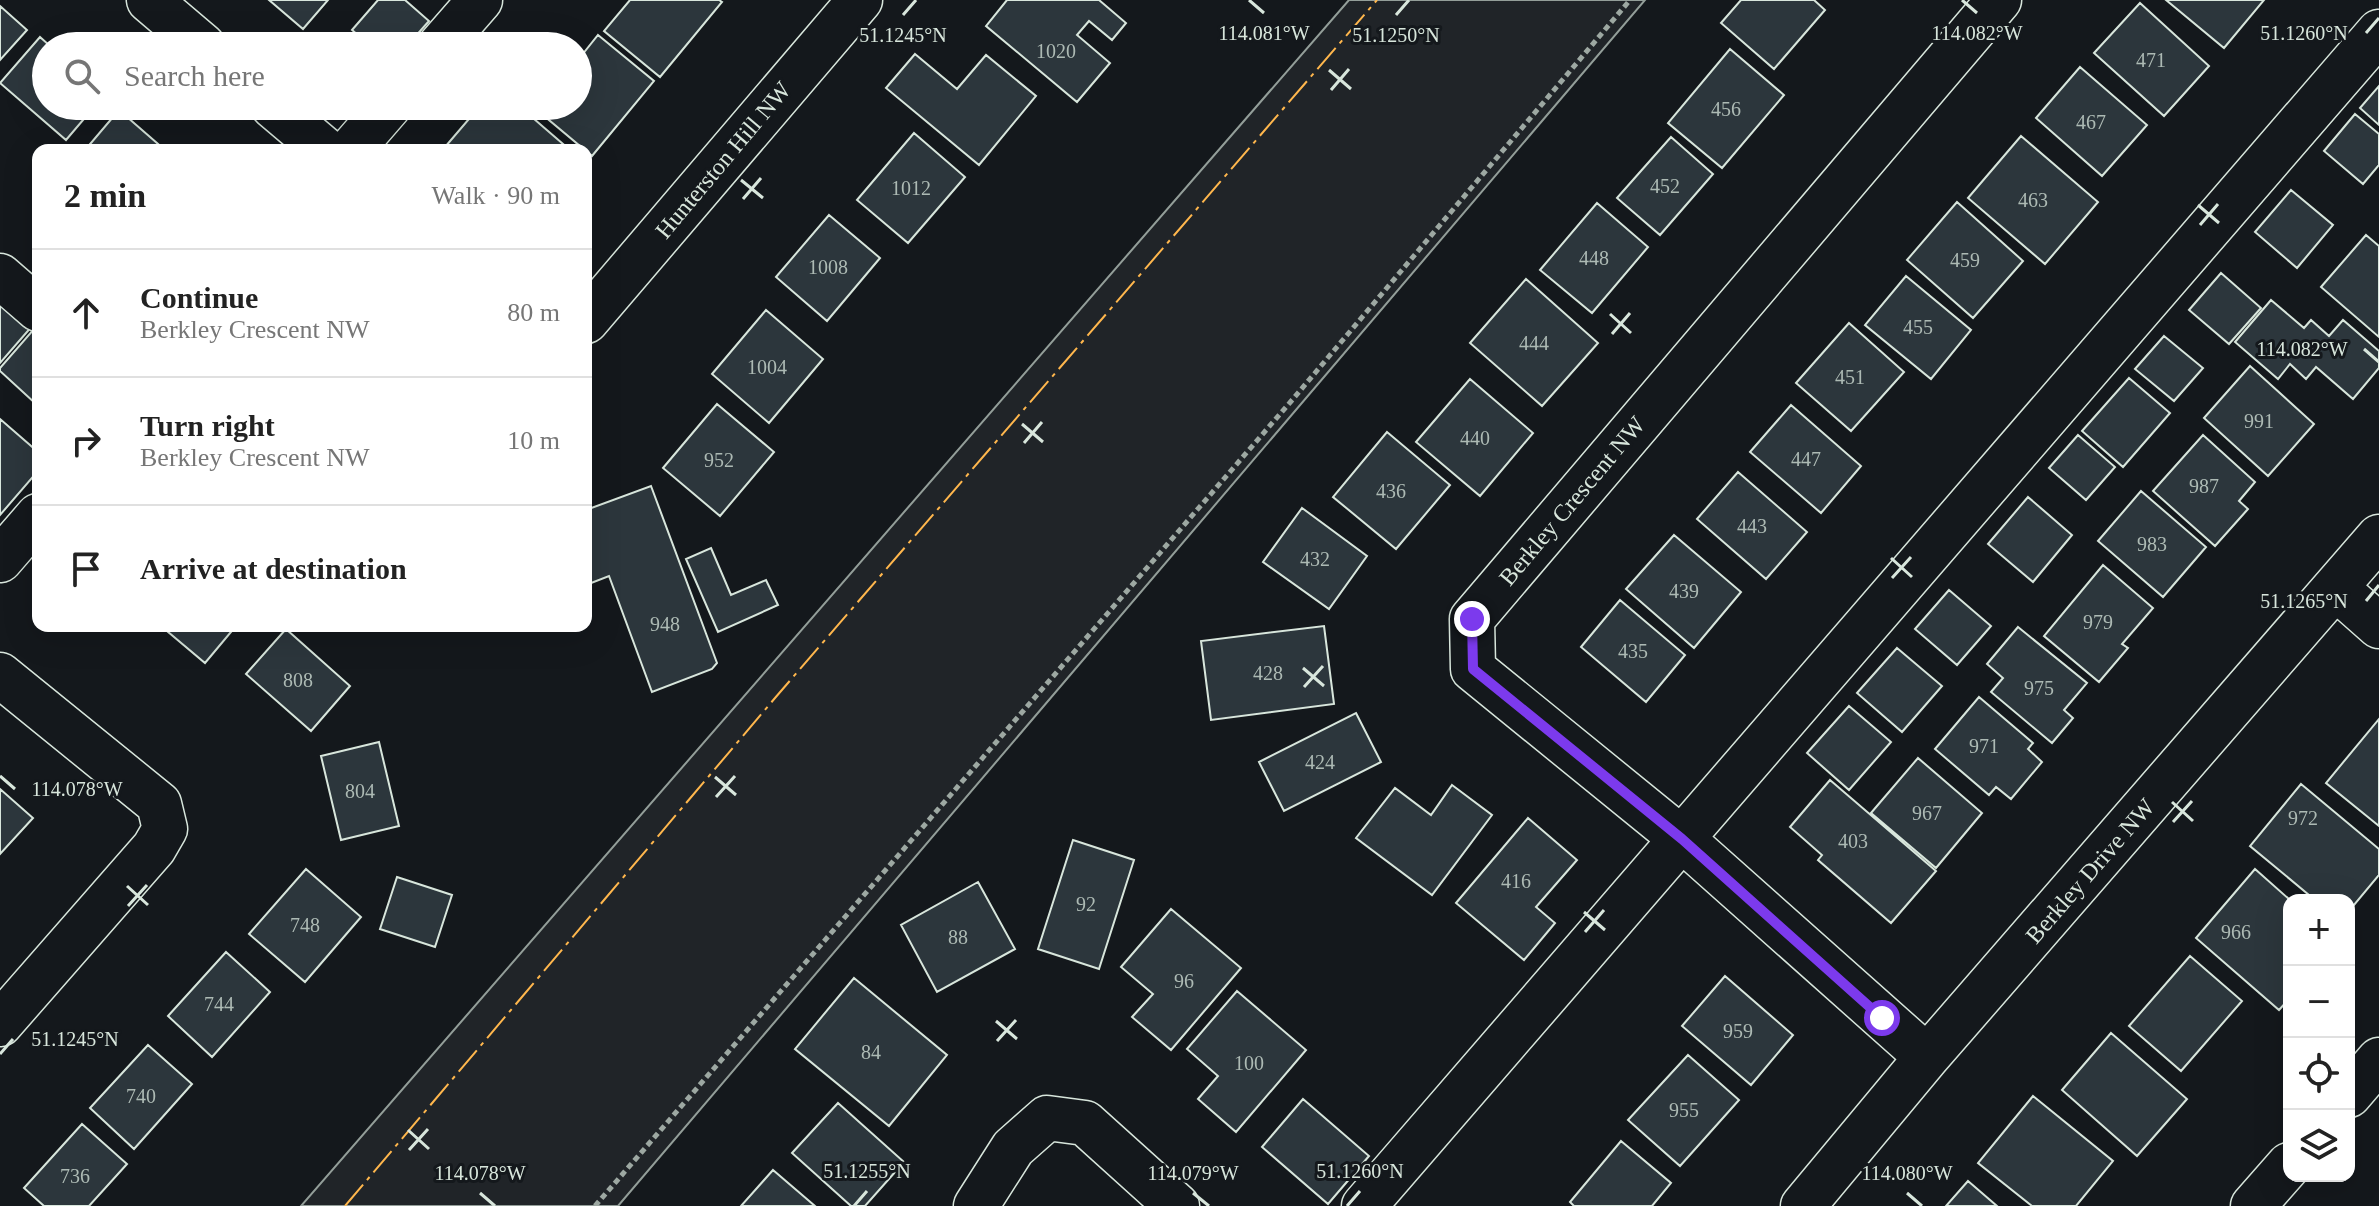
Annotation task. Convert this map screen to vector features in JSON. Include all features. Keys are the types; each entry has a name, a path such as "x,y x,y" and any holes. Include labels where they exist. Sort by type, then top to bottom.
{"street":[{"path":"149,0 187,32"},
{"path":"452,32 480,0"},
{"name":"Hunterston Hill NW","path":"592,314 860,0"},
{"name":"Berkley Crescent NW","path":"1927,1057 1682,839 1473,669 1472,619 1999,0"},
{"path":"1364,1206 2379,32"},
{"path":"290,120 318,144"},
{"path":"356,144 377,120"},
{"path":"0,276 32,304"},
{"path":"0,560 32,523"},
{"name":"Berkley Drive NW","path":"1803,1206 1927,1057 2379,537"},
{"path":"2336,588 2379,626"},
{"path":"0,675 159,804 165,829 154,848 0,1024"},
{"path":"2355,1088 2379,1060"},
{"path":"976,1206 1013,1148 1047,1118 1085,1123 1177,1206"},
{"path":"2253,1206 2283,1172"}],"path":[{"path":"595,1206 1293,399 1630,0"}],"shaded area":[{"path":"1349,0 1645,0 618,1206 301,1206"}],"building":[{"path":"269,0 328,0 303,29"},
{"path":"378,0 405,0 429,21 419,32 352,30"},
{"path":"630,0 722,2 660,77 604,31"},
{"path":"1007,0 1099,0 1126,23 1112,40 1089,21 1077,35 1110,63 1077,102 986,26"},
{"path":"1741,0 1814,0 1825,10 1774,69 1721,23"},
{"path":"2166,0 2264,0 2224,48"},
{"path":"2140,3 2209,66 2164,116 2094,53"},
{"path":"0,6 27,30 0,60"},
{"path":"598,35 654,81 592,156 592,144 578,144 549,120 592,120 592,42"},
{"path":"32,46 32,111 0,83"},
{"path":"1730,49 1784,95 1722,168 1668,123"},
{"path":"915,54 957,89 986,55 1036,96 979,165 886,88"},
{"path":"2080,67 2147,125 2102,176 2036,118"},
{"path":"2379,86 2379,125 2360,108"},
{"path":"2355,114 2379,134 2379,165 2363,184 2324,151"},
{"path":"43,120 83,120 66,140"},
{"path":"110,120 130,120 158,144 90,144"},
{"path":"468,120 535,120 563,144 448,144"},
{"path":"914,133 965,177 908,243 857,200"},
{"path":"2021,136 2098,202 2045,264 1968,198"},
{"path":"1671,137 1713,174 1660,235 1617,198"},
{"path":"2291,190 2333,225 2297,268 2255,232"},
{"path":"1957,202 2023,261 1973,318 1907,260"},
{"path":"1597,203 1648,247 1592,313 1540,270"},
{"path":"829,215 880,258 827,321 776,277"},
{"path":"2366,235 2379,246 2379,337 2321,287"},
{"path":"2221,273 2261,308 2229,344 2189,310"},
{"path":"1906,276 1971,330 1931,379 1865,325"},
{"path":"1526,279 1598,343 1542,406 1470,343"},
{"path":"0,297 32,326 0,363"},
{"path":"2271,300 2304,328 2311,320 2329,336 2343,320 2379,351 2379,368 2353,399 2316,367 2306,379 2290,364 2278,379 2235,342"},
{"path":"766,310 823,359 769,423 712,374"},
{"path":"1849,323 1904,372 1851,431 1796,383"},
{"path":"32,331 32,400 0,368"},
{"path":"2164,336 2203,368 2174,401 2135,369"},
{"path":"2250,366 2314,424 2268,476 2204,418"},
{"path":"2129,378 2170,413 2123,467 2082,431"},
{"path":"1470,379 1533,433 1480,496 1416,442"},
{"path":"717,404 774,452 720,516 663,468"},
{"path":"1791,405 1861,466 1821,513 1750,452"},
{"path":"0,419 32,447 32,478 0,515"},
{"path":"1387,432 1450,485 1396,549 1333,497"},
{"path":"2078,435 2115,467 2086,500 2049,468"},
{"path":"2203,435 2255,482 2239,501 2248,509 2215,546 2153,491"},
{"path":"1738,472 1807,532 1766,579 1697,519"},
{"path":"651,486 717,663 712,669 652,692 609,576 592,583 592,508"},
{"path":"2141,491 2206,547 2163,597 2098,541"},
{"path":"2028,497 2072,535 2033,582 1988,544"},
{"path":"1302,508 1367,556 1329,609 1263,562"},
{"path":"1674,535 1741,592 1694,648 1626,589"},
{"path":"711,548 731,595 766,580 778,605 718,632 686,559"},
{"path":"2103,565 2153,608 2122,644 2128,648 2099,682 2044,636"},
{"path":"1949,590 1991,626 1957,665 1915,629"},
{"path":"1620,600 1685,655 1646,702 1581,647"},
{"path":"1324,626 1334,704 1211,720 1201,641"},
{"path":"2018,627 2087,683 2064,710 2073,718 2052,743 1991,692 2003,678 1987,664"},
{"path":"168,632 231,632 205,663"},
{"path":"283,632 289,632 350,686 311,731 246,674"},
{"path":"1897,648 1942,686 1902,732 1857,693"},
{"path":"1979,697 2033,743 2028,749 2042,762 2011,799 1996,787 1989,795 1935,749"},
{"path":"1849,706 1891,742 1849,790 1807,753"},
{"path":"1356,713 1381,762 1284,811 1259,762"},
{"path":"2379,719 2379,826 2326,783"},
{"path":"379,742 399,826 341,840 321,756"},
{"path":"1918,758 1982,813 1936,868 1871,813"},
{"path":"1830,780 1936,871 1891,923 1818,860 1822,855 1790,827"},
{"path":"2301,784 2379,849 2379,875 2355,904 2355,894 2308,894 2250,846"},
{"path":"1452,785 1492,815 1432,895 1356,838 1395,788 1431,815"},
{"path":"0,789 33,818 0,854"},
{"path":"1528,818 1577,860 1536,907 1555,923 1524,960 1456,903"},
{"path":"1073,840 1134,860 1099,969 1038,949"},
{"path":"306,869 361,917 305,982 249,934"},
{"path":"2255,869 2283,894 2283,1006 2279,1010 2196,938"},
{"path":"397,877 452,895 435,947 380,929"},
{"path":"978,882 1015,949 937,992 901,925"},
{"path":"1171,909 1241,968 1171,1050 1132,1017 1153,994 1121,967"},
{"path":"226,952 270,992 212,1057 168,1016"},
{"path":"2190,956 2242,1001 2181,1071 2129,1026"},
{"path":"1725,976 1793,1035 1751,1085 1682,1026"},
{"path":"854,978 947,1055 889,1126 795,1049"},
{"path":"1237,991 1306,1050 1236,1132 1198,1099 1218,1076 1187,1049"},
{"path":"2111,1033 2187,1099 2137,1156 2062,1090"},
{"path":"148,1045 192,1084 134,1149 90,1108"},
{"path":"1688,1055 1739,1100 1680,1166 1628,1120"},
{"path":"2033,1096 2113,1161 2076,1206 2032,1206 1978,1163"},
{"path":"1303,1099 1369,1156 1328,1204 1262,1147"},
{"path":"838,1103 904,1162 865,1206 851,1206 792,1153"},
{"path":"82,1124 127,1164 89,1206 44,1206 24,1188"},
{"path":"1621,1141 1671,1183 1652,1206 1574,1206 1570,1202"},
{"path":"773,1170 815,1206 741,1206"},
{"path":"1968,1181 1997,1206 1946,1206"}],"power":[{"path":"345,1206 775,698 1377,0"}],"route":[{"path":"1472,619 1473,669 1682,839 1882,1018"}]}
